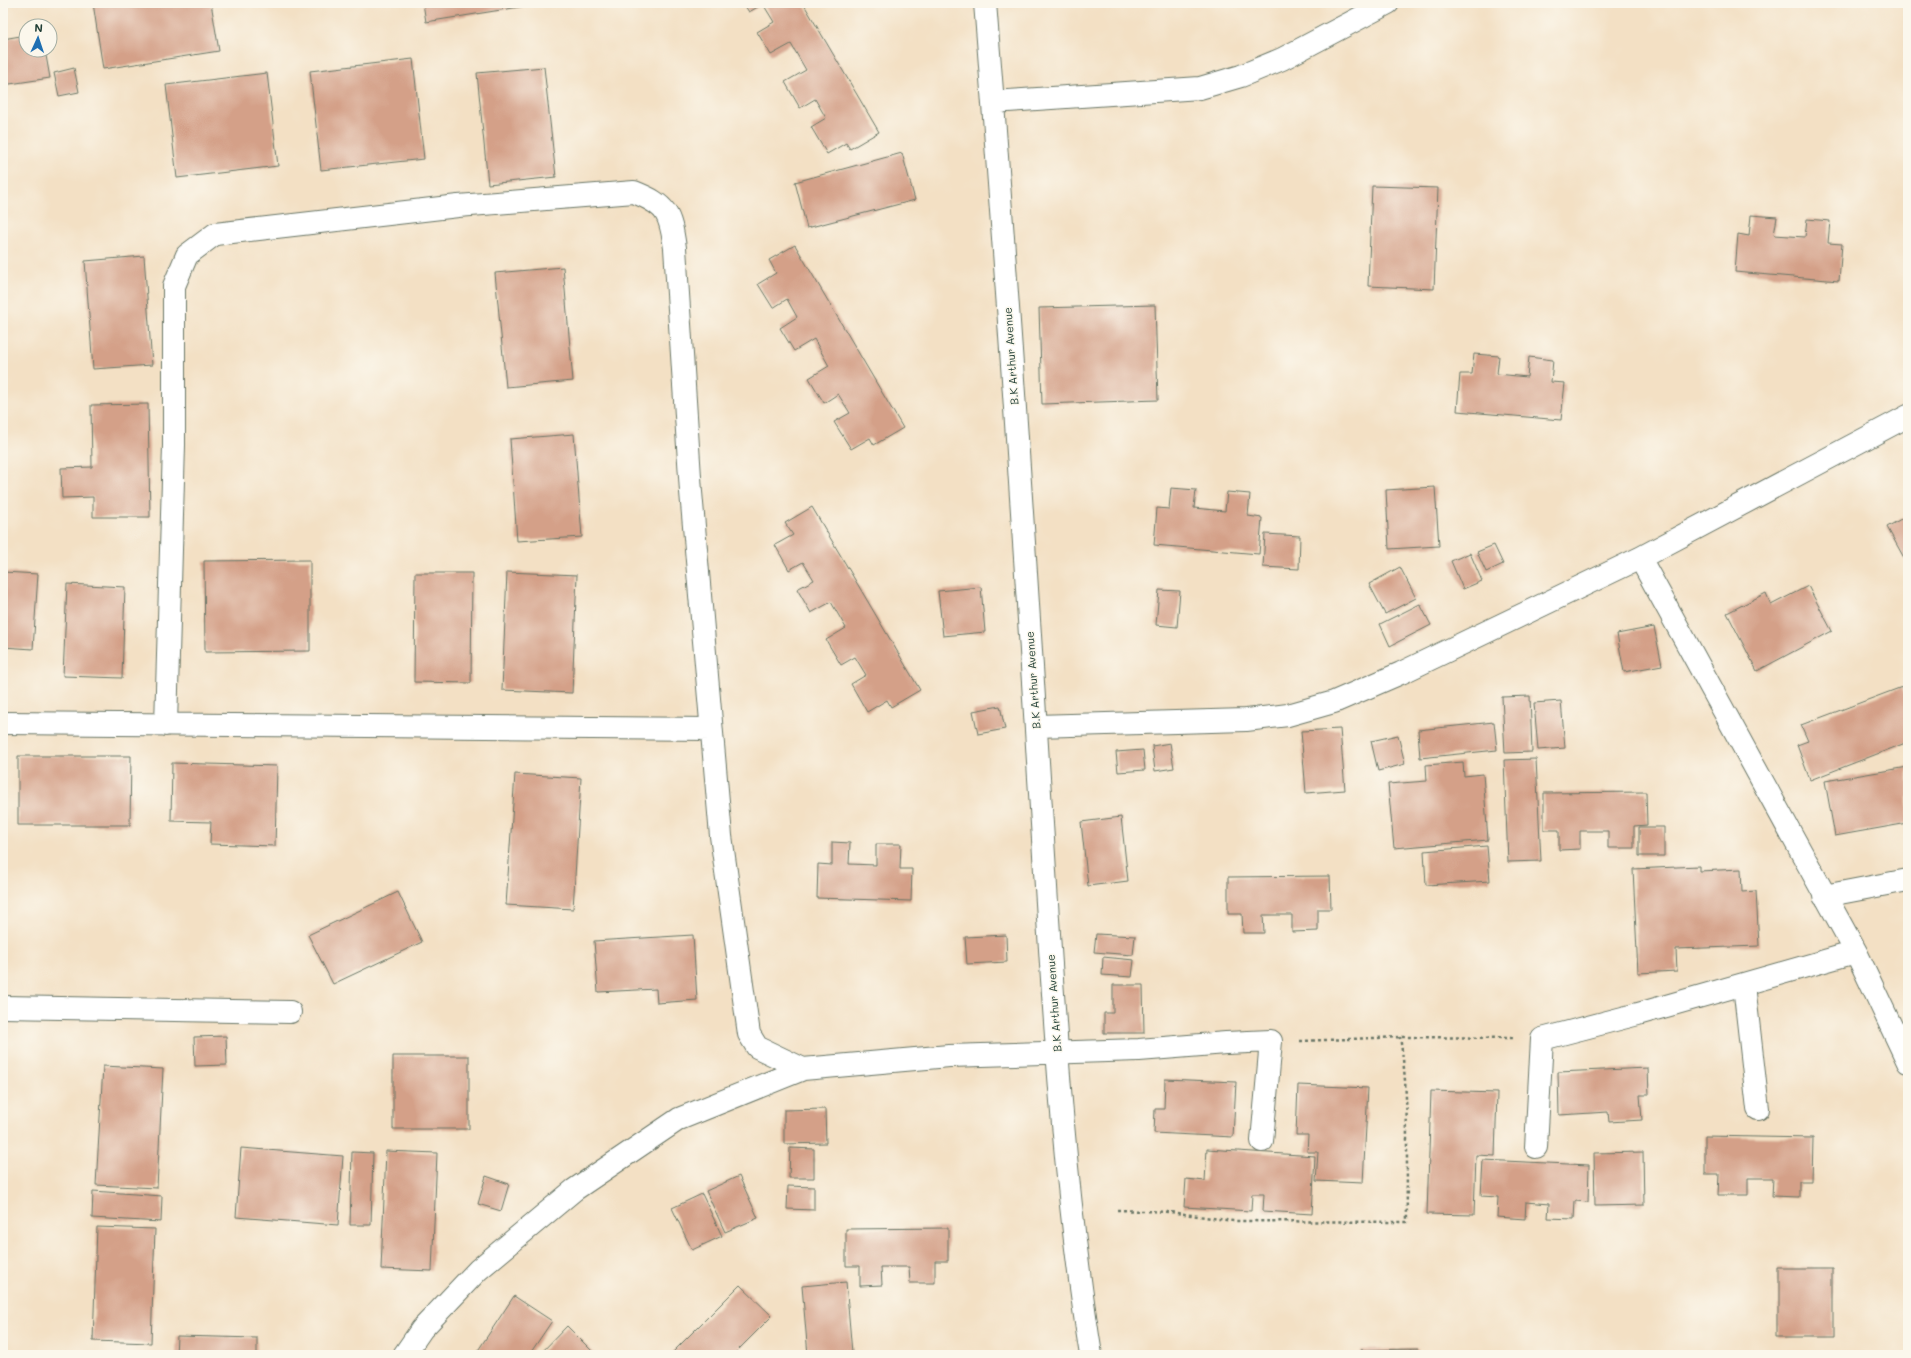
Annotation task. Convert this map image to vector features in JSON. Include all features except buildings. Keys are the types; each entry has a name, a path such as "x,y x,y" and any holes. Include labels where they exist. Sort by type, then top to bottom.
{"street":[{"name":"B.K Arthur Avenue","path":"985,3 1036,726 1057,1054 1070,1196 1091,1355"},
{"path":"993,102 1200,88 1241,76 1282,59 1388,3"},
{"path":"166,725 174,445 174,286 187,255 215,234 458,206 634,192 652,199 665,209 672,227 675,248 691,492 721,836 749,1034 757,1047 803,1069"},
{"path":"1036,726 1246,720 1288,715 1334,702 1401,673 1640,558 1908,416"},
{"path":"1640,558 1856,952 1908,1062"},
{"path":"3,723 711,729"},
{"path":"1824,896 1908,880"},
{"path":"1536,1147 1542,1039 1856,952"},
{"path":"1744,984 1758,1109"},
{"path":"3,1007 290,1012"},
{"path":"404,1355 422,1329 478,1270 574,1190 679,1119 803,1069 949,1056 1057,1054 1272,1041 1262,1141"}],"path":[{"path":"1272,1041 1324,1041 1400,1037 1488,1037 1542,1039"},
{"path":"1116,1210 1170,1212 1233,1221 1407,1222 1408,1110 1406,1070 1400,1037"}]}
